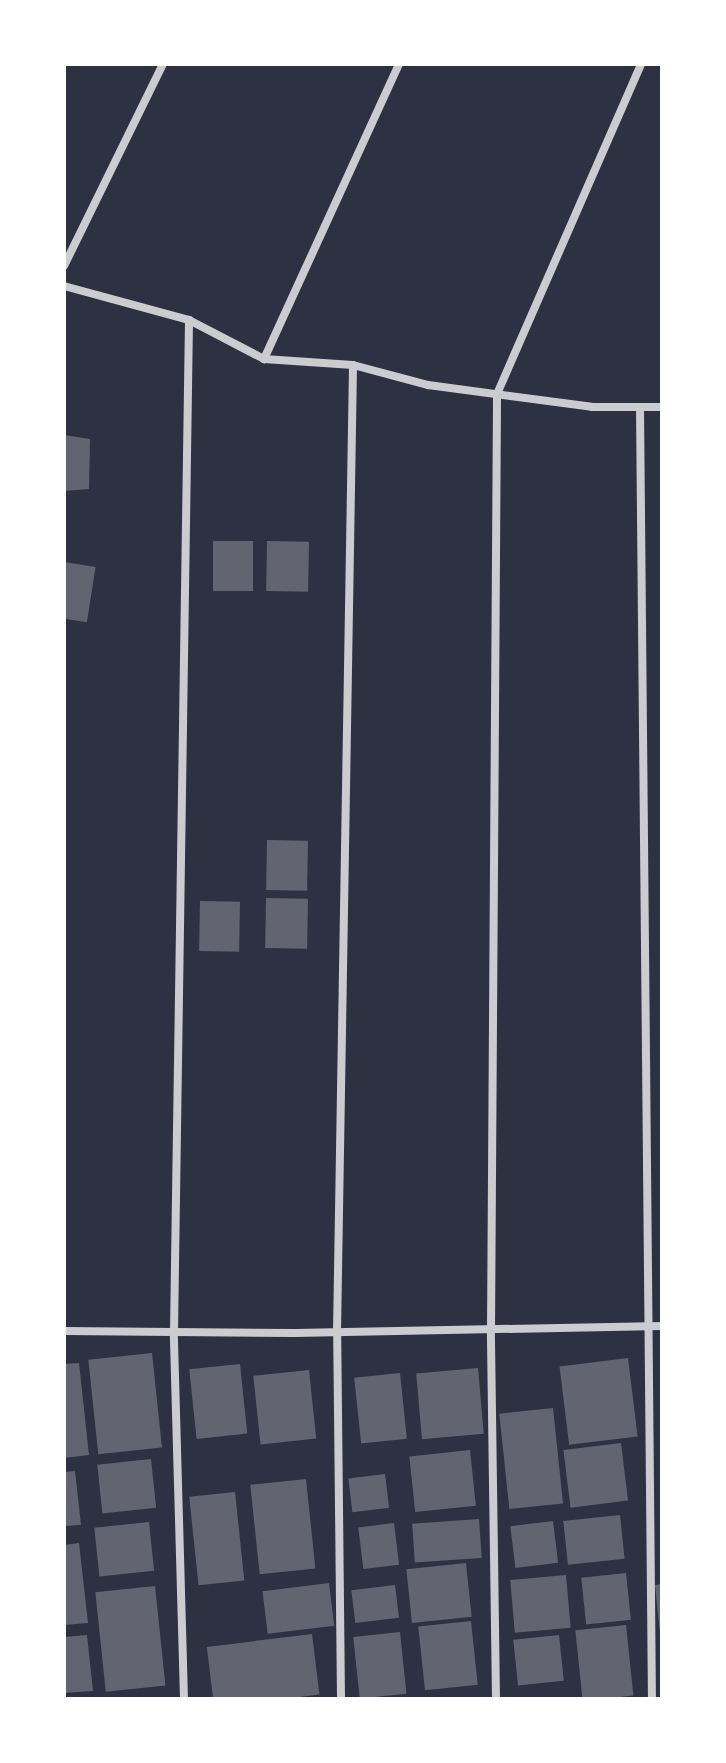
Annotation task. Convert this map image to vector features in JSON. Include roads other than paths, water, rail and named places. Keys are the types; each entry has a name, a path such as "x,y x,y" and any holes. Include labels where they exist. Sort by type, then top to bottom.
{"street":[{"path":"64,266 163,64"},
{"path":"264,359 399,64"},
{"path":"496,1699 491,1330 497,394 641,64"},
{"path":"64,286 189,320 264,359 353,365 428,385 592,407 662,407"},
{"path":"184,1699 174,1332 189,320"},
{"path":"341,1699 337,1332 353,365"},
{"path":"640,407 645,1326 652,1699"},
{"path":"64,1331 337,1332 662,1326"}]}
